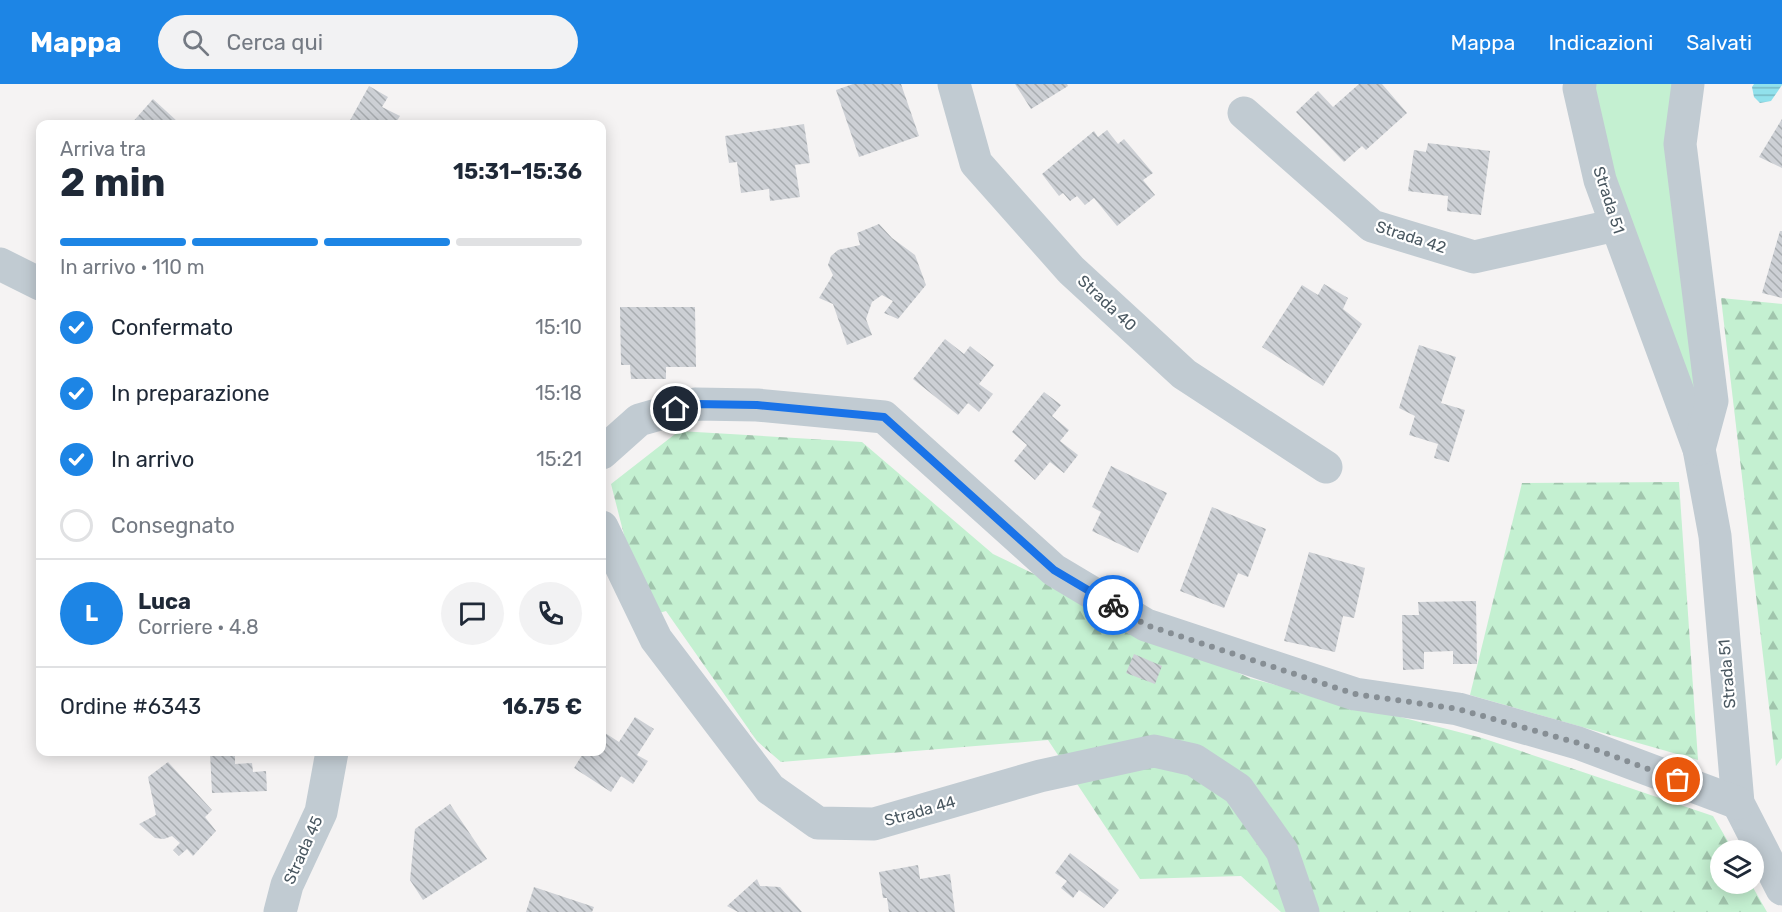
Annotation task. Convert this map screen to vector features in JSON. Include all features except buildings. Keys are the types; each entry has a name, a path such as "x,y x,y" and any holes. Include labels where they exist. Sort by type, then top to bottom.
{"street":[{"name":"Strada 40","path":"954,84 976,163 1071,270 1184,374 1326,467"},
{"name":"Strada 51","path":"1580,84 1600,180 1699,449 1715,536 1738,803 1782,889"},
{"name":"Strada 51","path":"1688,84 1680,144 1712,401 1699,449"},
{"name":"Strada 42","path":"1244,113 1372,226 1474,257 1616,225"},
{"path":"0,264 36,282"},
{"path":"606,449 639,420 695,404 757,405 884,417 1054,570 1146,625 1355,694 1458,709 1578,743 1738,803"},
{"name":"Strada 44","path":"606,535 656,639 770,789 818,824 874,824 1040,776 1154,751 1194,760 1238,789 1282,851 1303,912"},
{"name":"Strada 45","path":"280,912 287,885 321,812 331,756"}],"green space":[{"path":"1581,84 1693,84 1699,449"},
{"path":"1721,298 1782,304 1782,758 1776,766"},
{"path":"679,431 862,442 993,554 1249,678 1482,738 1713,816 1727,840 1710,840 1710,894 1757,894 1767,912 1281,912 1241,876 1140,879 1048,740 781,762 757,741 666,611 645,617 611,484"},
{"path":"1679,482 1698,760 1470,695 1522,483"}],"water":[{"path":"1754,84 1782,85 1771,101 1760,103 1754,97 1752,87"}],"way so far":[{"path":"1113,605 1146,625 1355,694 1458,709 1578,743 1678,780"}],"route":[{"path":"676,409 695,404 757,405 884,417 1054,570 1113,605"}]}
